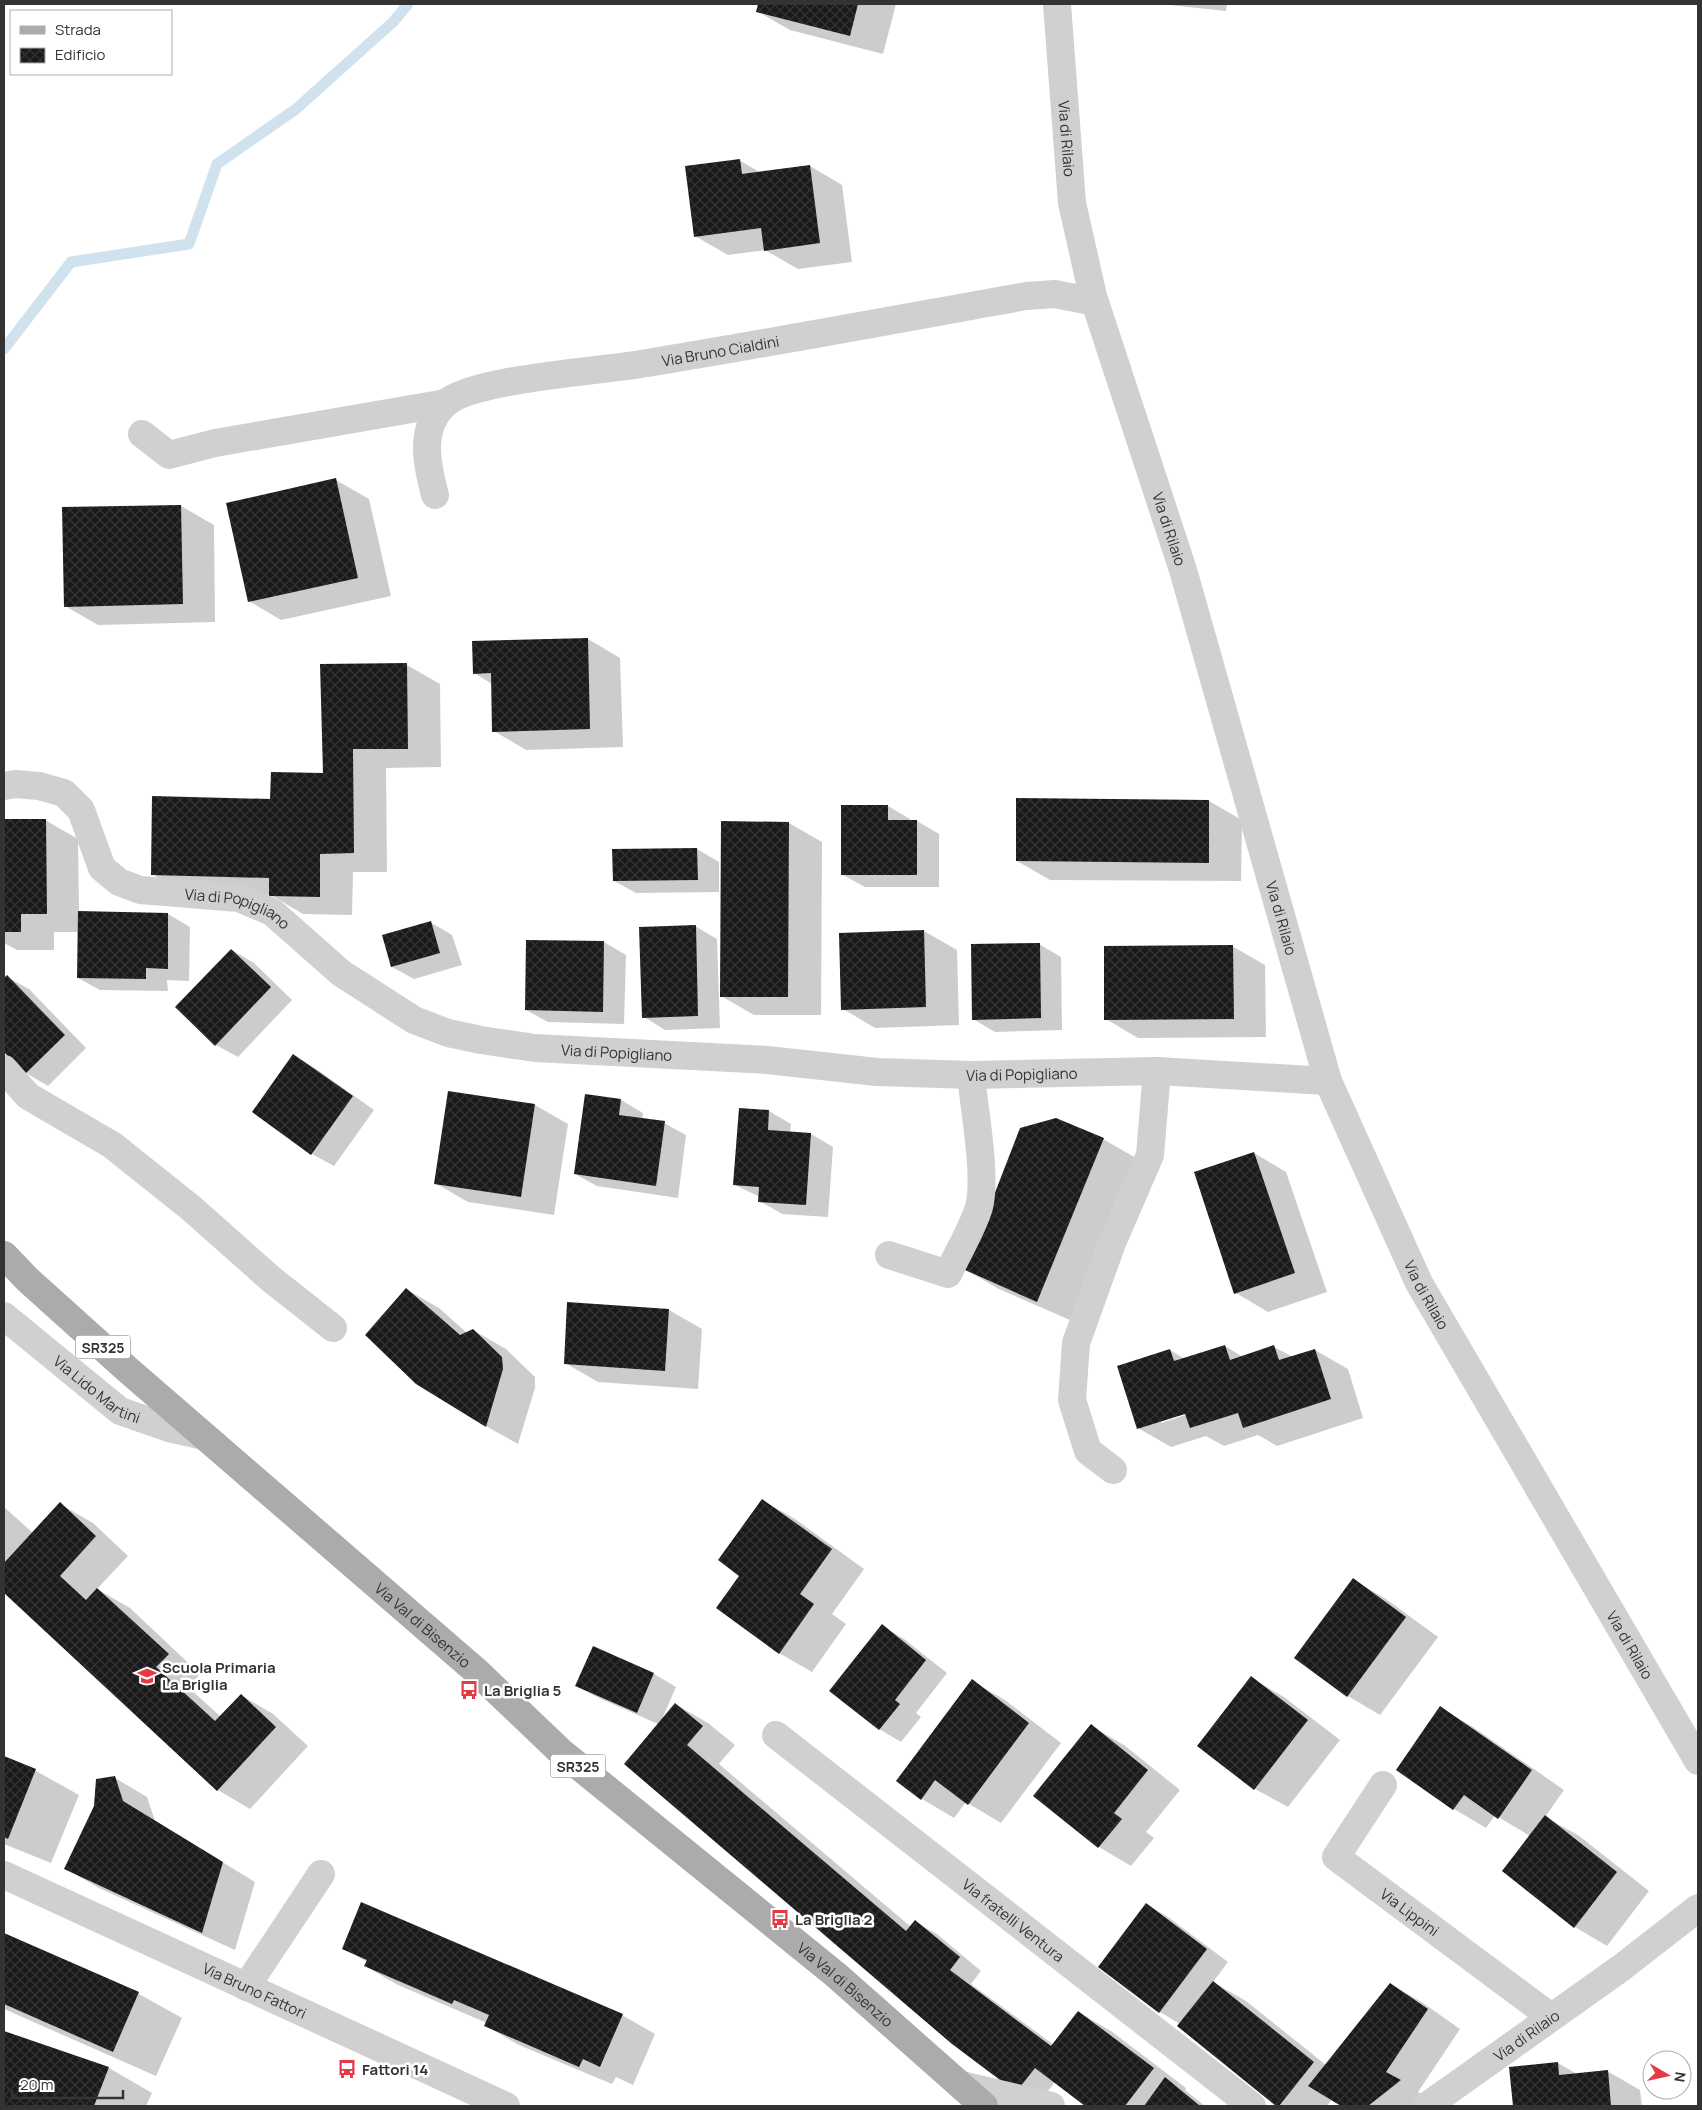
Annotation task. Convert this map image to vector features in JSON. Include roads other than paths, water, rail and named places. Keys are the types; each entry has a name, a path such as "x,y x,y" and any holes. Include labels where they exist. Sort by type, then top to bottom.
{"main road":[{"name":"Via Val di Bisenzio","path":"4,1255 27,1279 204,1436 475,1670 560,1751 836,1975 984,2106"}],"street":[{"name":"Via di Rilaio","path":"1057,4 1072,202 1095,302 1183,570 1328,1081 1419,1284 1698,1761"},
{"name":"Via Bruno Cialdini","path":"435,496 427,464 428,435 433,417 446,403 467,392 535,379 639,364 1026,296 1055,294 1095,302"},
{"path":"142,434 169,455 225,441 446,403"},
{"name":"Via di Popigliano","path":"4,786 39,786 64,794 81,810 102,868 119,882 140,890 240,898 272,912 341,972 414,1020 448,1033 535,1048 767,1060 877,1072 971,1075 1157,1071 1328,1081"},
{"path":"4,1069 28,1096 112,1145 191,1208 271,1279 333,1328"},
{"path":"1113,1470 1088,1451 1072,1400 1076,1343 1112,1243 1150,1155 1157,1071"},
{"path":"890,1255 948,1274 968,1232 978,1207 982,1187 971,1075"},
{"name":"Via Lido Martini","path":"4,1316 120,1411 169,1428 204,1436"},
{"name":"Via fratelli Ventura","path":"776,1735 1252,2106"},
{"name":"Via Lippini","path":"1382,1785 1336,1857 1551,2017"},
{"path":"246,1987 321,1874"},
{"name":"Via Bruno Fattori","path":"4,1875 506,2106"},
{"name":"Via di Rilaio","path":"1426,2106 1621,1968 1698,1908"},
{"path":"961,2086 1051,2106"}],"waterway":[{"path":"4,349 71,262 189,244 217,164 296,109 393,22 408,4"}],"place":[{"name":"Scuola Primaria La Briglia","path":"147,1676"},
{"name":"La Briglia 5","path":"469,1690"},
{"name":"La Briglia 2","path":"780,1919"},
{"name":"Fattori 14","path":"347,2069"}]}
